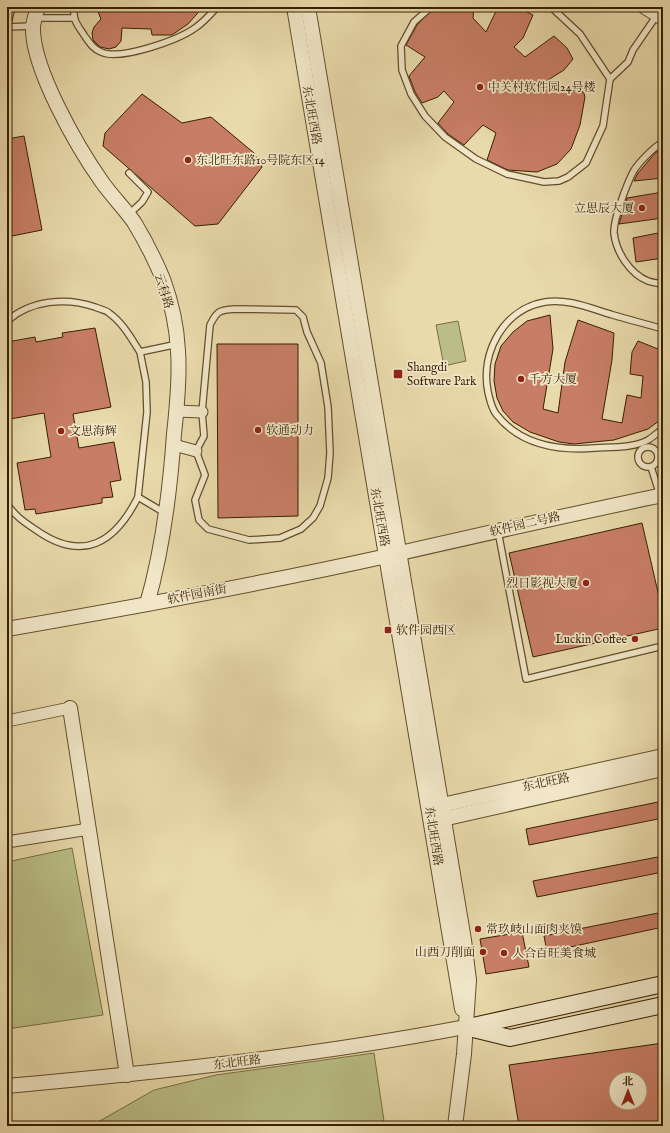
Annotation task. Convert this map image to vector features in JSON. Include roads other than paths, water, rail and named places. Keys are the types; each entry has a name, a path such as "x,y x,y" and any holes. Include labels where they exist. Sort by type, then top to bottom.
{"main road":[{"name":"东北旺路","path":"465,1027 483,1025 663,984"},
{"name":"东北旺路","path":"465,1027 510,1038 663,1005"}],"street":[{"name":"东北旺西路","path":"294,7 393,554"},
{"name":"东北旺西路","path":"308,7 393,554 436,814 465,1027 464,1054 454,1126"},
{"path":"645,7 660,16"},
{"name":"云科路","path":"35,17 38,53 46,81 60,110 102,181 134,222 163,280 174,319 178,344 174,445 166,513 154,579 147,604"},
{"path":"176,411 202,412"},
{"path":"174,445 196,451"},
{"name":"软件园二号路","path":"393,554 662,495"},
{"name":"软件园南街","path":"7,629 147,604 393,554"},
{"path":"7,721 70,708 127,1075"},
{"name":"东北旺路","path":"436,814 663,756"},
{"name":"东北旺路","path":"436,814 663,770"},
{"path":"7,842 89,829"},
{"name":"东北旺路","path":"7,1086 127,1075 391,1042 465,1027"}],"lane":[{"path":"12,7 7,27 35,17 73,18"},
{"path":"74,7 73,18 90,45 102,53 119,55 163,43 194,29 206,20 217,7"},
{"path":"432,7 414,22 401,46 402,70 411,94 425,116 445,137 476,159 507,174 544,182 559,181 568,177 586,163 603,126 610,79 628,62 633,50 660,16"},
{"path":"551,7 580,34 610,79"},
{"path":"663,142 657,145 633,171 620,205 614,232 620,254 632,268 647,281 663,284"},
{"path":"128,215 142,202 148,192 129,173"},
{"path":"7,321 16,314 40,304 56,302 78,302 108,312 126,330 140,352 146,382 147,412 138,497 130,514 116,532 94,545 69,546 51,540 14,515 7,504"},
{"path":"663,329 576,304 546,302 526,309 510,320 494,340 488,361 486,384 491,405 496,415 522,437 545,446 572,450 644,444 661,452 657,463 651,467 644,467 639,462 639,452 644,444 647,440 663,429"},
{"path":"222,310 296,310 303,316 307,332 321,363 328,407 330,453 328,478 325,493 313,518 301,529 280,538 249,540 208,529 200,520 195,500 205,476 196,451 204,436 202,412 210,325 215,315 222,310"},
{"path":"140,352 178,344"},
{"path":"651,467 662,495"},
{"path":"138,497 166,513"},
{"path":"498,530 526,679 663,646"}],"place":[{"name":"中关村软件园24号楼","path":"480,87"},
{"name":"东北旺东路10号院东区14","path":"188,160"},
{"name":"立思辰大厦","path":"642,208"},
{"name":"Shangdi Software Park","path":"398,374"},
{"name":"千方大厦","path":"521,379"},
{"name":"软通动力","path":"258,430"},
{"name":"文思海辉","path":"61,431"},
{"name":"烈日影视大厦","path":"586,583"},
{"name":"软件园西区","path":"388,630"},
{"name":"Luckin Coffee","path":"635,639"},
{"name":"常玖岐山面肉夹馍","path":"478,929"},
{"name":"山西刀削面","path":"483,952"},
{"name":"人合百旺美食城","path":"504,953"}]}
